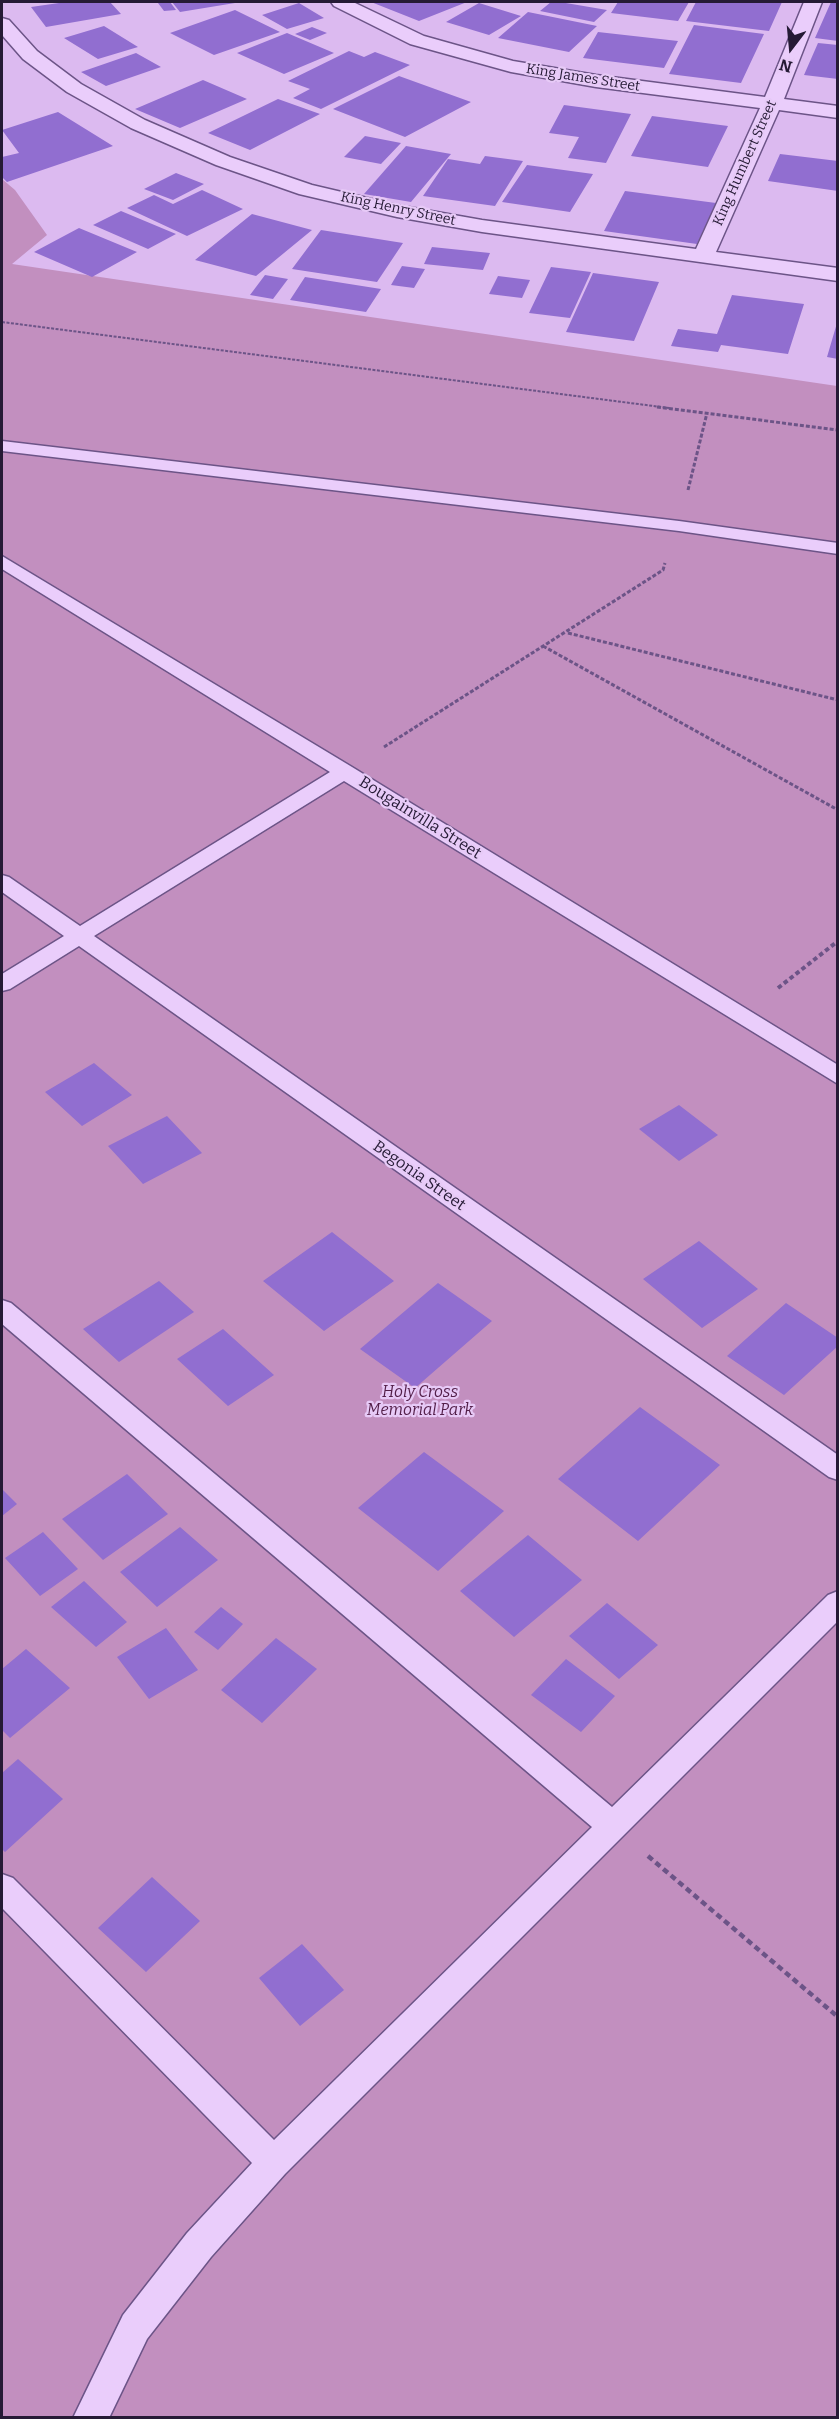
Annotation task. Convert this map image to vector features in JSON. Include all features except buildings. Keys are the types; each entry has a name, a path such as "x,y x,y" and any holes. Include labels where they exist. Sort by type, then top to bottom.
{"street":[{"name":"King James Street","path":"339,2 417,40 511,66 596,81 837,111"},
{"name":"King Humbert Street","path":"703,256 772,104 813,2"},
{"name":"King Henry Street","path":"2,24 30,56 74,88 138,124 223,160 306,189 397,210 482,226 837,274"}],"lane":[{"path":"2,446 679,526 837,549"},
{"name":"Bougainvilla Street","path":"2,561 837,1076"},
{"path":"2,984 345,771"},
{"name":"Begonia Street","path":"2,882 77,937 837,1469"},
{"path":"2,1310 614,1827"},
{"path":"90,2418 135,2327 199,2245 274,2163 837,1603"},
{"path":"2,1888 274,2163"}],"path":[{"path":"2,322 837,430"},
{"path":"345,771 663,570 679,526 707,413"},
{"path":"567,632 837,700"},
{"path":"542,645 837,810"},
{"path":"741,1016 837,941"},
{"path":"614,1827 837,2017"}],"green space":[{"name":"Holy Cross Memorial Park","path":"2,179 15,190 47,235 12,264 837,386 837,2417 2,2417"}]}
